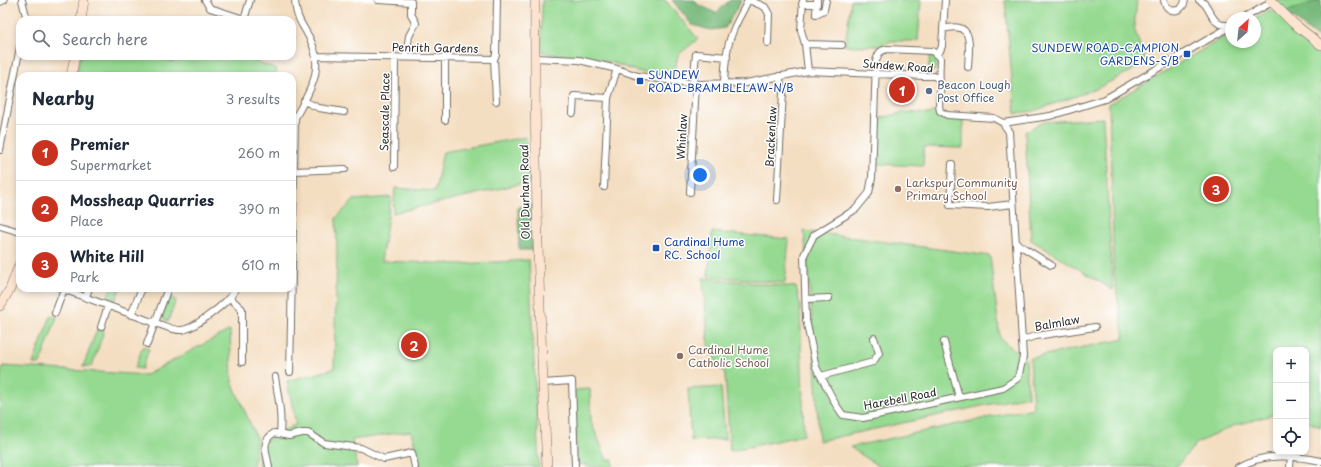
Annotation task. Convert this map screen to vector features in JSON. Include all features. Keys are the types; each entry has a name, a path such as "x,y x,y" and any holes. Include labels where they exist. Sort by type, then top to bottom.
{"main road":[{"path":"82,16 84,0"},
{"name":"Old Durham Road","path":"535,0 538,261 547,467"},
{"path":"1271,1 1293,23 1321,46"},
{"path":"72,72 74,60"},
{"path":"0,306 16,278"}],"street":[{"path":"0,2 4,0"},
{"path":"22,0 26,16"},
{"path":"204,0 210,8 233,16"},
{"path":"245,16 250,0"},
{"path":"296,0 297,17 310,37 315,48 316,56 315,80 296,116"},
{"path":"378,0 411,2 411,14 416,23 409,36 406,57"},
{"path":"496,101 494,59 496,55 497,0"},
{"path":"724,83 728,45 733,31 749,0 765,7 769,14 768,43"},
{"path":"808,71 802,30 802,2 817,2 816,14 824,10 826,0"},
{"path":"939,79 940,58 936,53 940,50 943,29 944,0"},
{"path":"1164,0 1165,5 1174,11 1183,7 1185,0"},
{"path":"1199,0 1203,2 1213,18 1220,24 1225,25"},
{"path":"1254,12 1271,1"},
{"path":"943,29 952,26 960,28 967,33 970,39 968,67"},
{"name":"Sundew Road","path":"535,58 579,60 617,69 638,76 694,84 746,83 808,71 934,76 939,79 940,83 938,104 940,111 947,115 994,118 1003,123 1050,116 1105,99 1225,29"},
{"path":"805,44 842,45"},
{"name":"Harebell Road","path":"936,53 932,51 887,49 878,54 872,178 868,193 856,209 814,235 804,255 806,320 816,367 843,415 863,418 1004,388 1018,378 1023,357 1022,340 1008,132 1003,123"},
{"name":"Whinlaw","path":"690,192 696,54 727,56"},
{"name":"Penrith Gardens","path":"316,56 494,59"},
{"name":"Seascale Place","path":"394,167 395,58"},
{"path":"445,59 446,120"},
{"path":"0,150 1,134 17,60"},
{"path":"604,187 608,98 617,69"},
{"name":"Brackenlaw","path":"777,200 783,93 779,76"},
{"path":"573,113 574,96 608,98"},
{"path":"304,101 318,108 344,112"},
{"path":"952,164 950,206 988,207 1013,204"},
{"path":"296,171 345,169"},
{"path":"0,226 16,231"},
{"path":"1016,243 1051,265"},
{"path":"54,313 61,292"},
{"path":"70,292 131,315 170,328 182,330 196,324 230,298 234,292"},
{"path":"86,298 88,292"},
{"path":"131,315 140,292"},
{"path":"147,344 167,292"},
{"path":"290,372 291,292"},
{"path":"230,298 242,309 242,362"},
{"path":"806,299 829,298"},
{"path":"101,327 108,306"},
{"name":"Balmlaw","path":"1022,340 1036,336 1095,327"},
{"path":"821,376 873,362 879,353 874,338"},
{"path":"944,342 958,397"},
{"path":"275,377 281,420 280,434"},
{"path":"543,383 572,381 575,467"},
{"path":"269,467 265,444 267,438 274,433 289,436 308,433 324,443 361,448 384,459 412,453 415,467"},
{"path":"1239,467 1249,461 1269,457 1291,456 1321,461"},
{"path":"1290,467 1291,456"}],"green space":[{"path":"542,0 665,0 698,39 678,55 674,74 659,75 636,71 613,63 585,57 550,54 541,51"},
{"path":"672,0 695,0 697,4 716,13 730,0 742,0 725,28 711,30 692,25"},
{"path":"851,0 921,0 918,41 891,41 879,46 845,46"},
{"path":"1005,0 1137,0 1134,28 1146,63 1096,89 1034,111 1015,114"},
{"path":"1273,0 1321,0 1321,40"},
{"path":"1321,0 1321,40 1285,12"},
{"path":"1270,10 1276,11 1321,49 1321,427 1309,422 1309,347 1273,347 1273,415 1233,426 1197,443 1176,467 880,467 850,447 1033,408 1030,358 1124,339 1114,273 1109,104 1225,36 1225,48 1261,48 1261,15"},
{"path":"930,55 935,58 937,65 934,71 928,72"},
{"path":"79,60 167,60 173,62 174,60 251,60 277,69 276,72 77,72"},
{"path":"907,112 930,114 935,112 947,119 963,120 963,148 924,147 923,166 876,164 880,118"},
{"path":"1103,118 1113,290 1031,240 1025,132 1042,122"},
{"path":"526,137 529,182 393,213 395,188 435,191 443,152"},
{"path":"391,197 381,261 462,264 529,260 539,467 420,467 411,431 352,440 357,467 258,467 260,444 296,424 287,381 334,369 337,253 336,218 354,200"},
{"path":"533,204 532,250 519,250 518,207"},
{"path":"804,231 990,256 1000,338 1026,360 1028,396 819,441 813,328"},
{"path":"712,232 789,239 785,283 708,276"},
{"path":"703,278 796,287 800,304 804,435 730,451 725,374 709,350"},
{"path":"109,292 119,292 116,300 107,297"},
{"path":"168,297 176,300 168,322 163,318"},
{"path":"51,315 57,317 40,364 33,364"},
{"path":"97,329 104,331 92,366 83,367"},
{"path":"230,330 232,382 257,439 253,467 0,467 0,379 3,366 146,375"},
{"path":"143,346 149,349 142,369 135,368"},
{"path":"721,387 725,439 691,441 688,389"},
{"path":"590,389 591,422 607,460 613,460 613,467 586,467 586,464 577,465 575,390"}],"place":[{"name":"SUNDEW ROAD-CAMPION GARDENS-S/B","path":"1187,54"},
{"name":"SUNDEW ROAD-BRAMBLELAW-N/B","path":"640,81"},
{"name":"Premier","path":"902,90"},
{"name":"Beacon Lough Post Office","path":"929,91"},
{"name":"Larkspur Community Primary School","path":"898,189"},
{"name":"White Hill","path":"1216,189"},
{"name":"Cardinal Hume RC. School","path":"656,248"},
{"name":"Mossheap Quarries","path":"414,345"},
{"name":"Cardinal Hume Catholic School","path":"680,356"}]}
